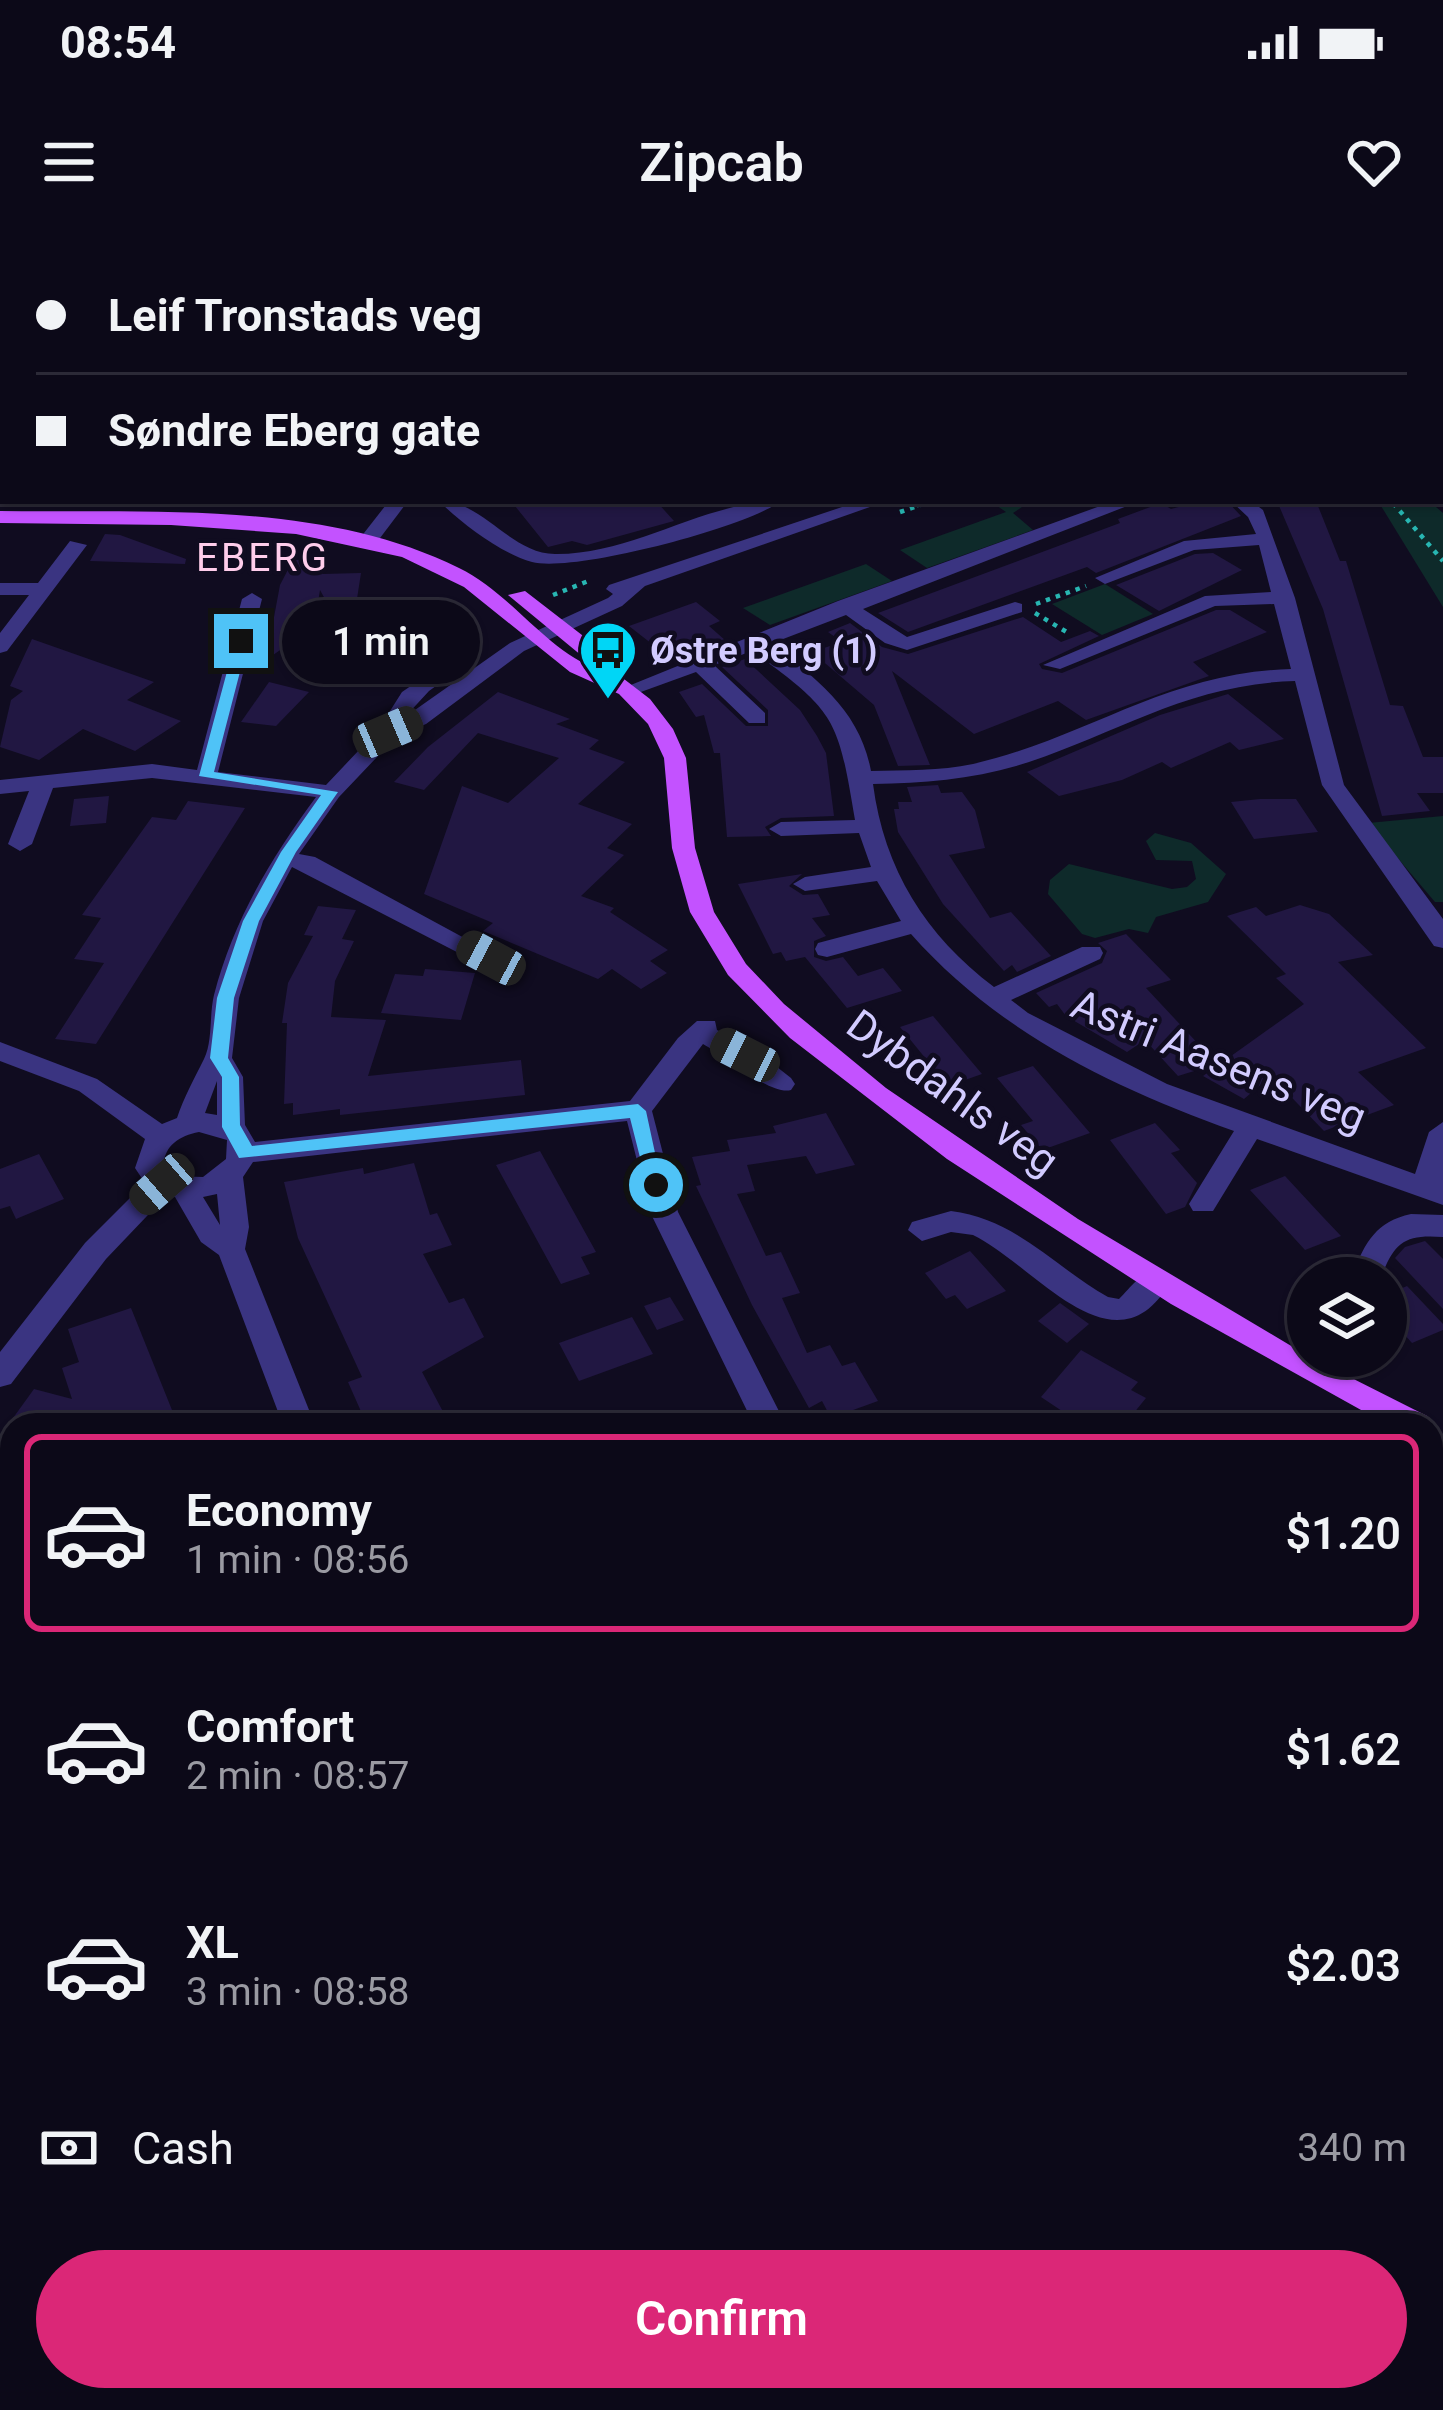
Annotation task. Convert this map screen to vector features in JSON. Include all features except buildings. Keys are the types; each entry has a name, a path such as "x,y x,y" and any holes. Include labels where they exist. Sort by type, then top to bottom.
{"main road":[{"name":"Dybdahls veg","path":"0,517 212,522 373,536 454,572 541,619 581,671 621,686 657,720 674,753 686,875 707,925 746,981 825,1053 919,1126 1156,1281 1394,1413"}],"street":[{"path":"373,536 397,504"},
{"path":"453,504 534,556 560,562 700,526 763,504"},
{"path":"188,1124 205,1077 219,1058 226,998 237,957 285,859 331,792 388,732 391,717 410,698 541,619 615,602 635,586 869,504"},
{"path":"621,686 699,663 1123,504"},
{"path":"1244,504 1256,514 1285,598 1333,785 1349,814 1414,892 1443,940"},
{"path":"1105,578 1191,545 1266,539"},
{"path":"0,647 77,544"},
{"path":"0,589 40,590"},
{"path":"1053,665 1212,600 1285,598"},
{"path":"206,776 252,599"},
{"path":"845,605 892,639 907,644 1015,608"},
{"name":"Astri Aasens veg","path":"752,641 840,717 850,734 868,826 884,873 916,925 990,999 1031,1028 1110,1067 1433,1191"},
{"path":"699,663 758,718"},
{"path":"861,778 979,769 1199,685 1244,676 1304,675"},
{"path":"0,787 152,771 331,792"},
{"path":"20,844 44,781"},
{"path":"781,829 868,826"},
{"path":"285,859 308,862 491,958"},
{"path":"805,884 884,873"},
{"path":"827,949 916,925"},
{"path":"990,999 1091,953"},
{"path":"0,1375 119,1221 174,1187 213,1186 237,1165 638,1111 704,1030 782,1084"},
{"path":"0,1051 88,1085 161,1137"},
{"path":"219,1058 230,1077 231,1127"},
{"path":"638,1111 664,1212 764,1413"},
{"path":"231,1249 240,1134 211,1122 188,1124 161,1137 148,1157 153,1177 174,1187 212,1234 231,1249 294,1413"},
{"path":"1203,1204 1252,1124"},
{"path":"1433,1191 1443,1132"},
{"path":"922,1230 937,1222 979,1227 1020,1246 1091,1302 1112,1311 1125,1312 1156,1281"},
{"path":"1374,1257 1380,1239 1395,1227 1443,1226"}],"path":[{"path":"1394,504 1443,561"},
{"path":"1093,649 1023,607 1105,578"},
{"path":"541,619 584,582"}],"green space":[{"path":"994,504 1022,507 1013,513 1033,530 927,568 900,550 1006,512"},
{"path":"1380,504 1432,504 1443,513 1443,607"},
{"path":"866,564 892,581 770,625 743,608"},
{"path":"1105,584 1153,614 1102,635 1052,604"},
{"path":"1443,816 1443,902 1435,902 1368,823"},
{"path":"1155,833 1191,843 1226,874 1208,902 1156,917 1148,933 1129,929 1095,938 1082,934 1048,894 1050,880 1069,864 1172,889 1187,887 1196,879 1192,861 1156,860 1146,841"}],"place":[{"name":"Østre Berg (1)","path":"608,701"}],"district":[{"name":"EBERG","path":"263,557"}],"route":[{"path":"241,641 206,776 331,792 288,852 251,921 226,998 219,1058 230,1077 231,1127 245,1143 245,1153 638,1111 656,1185"}]}
